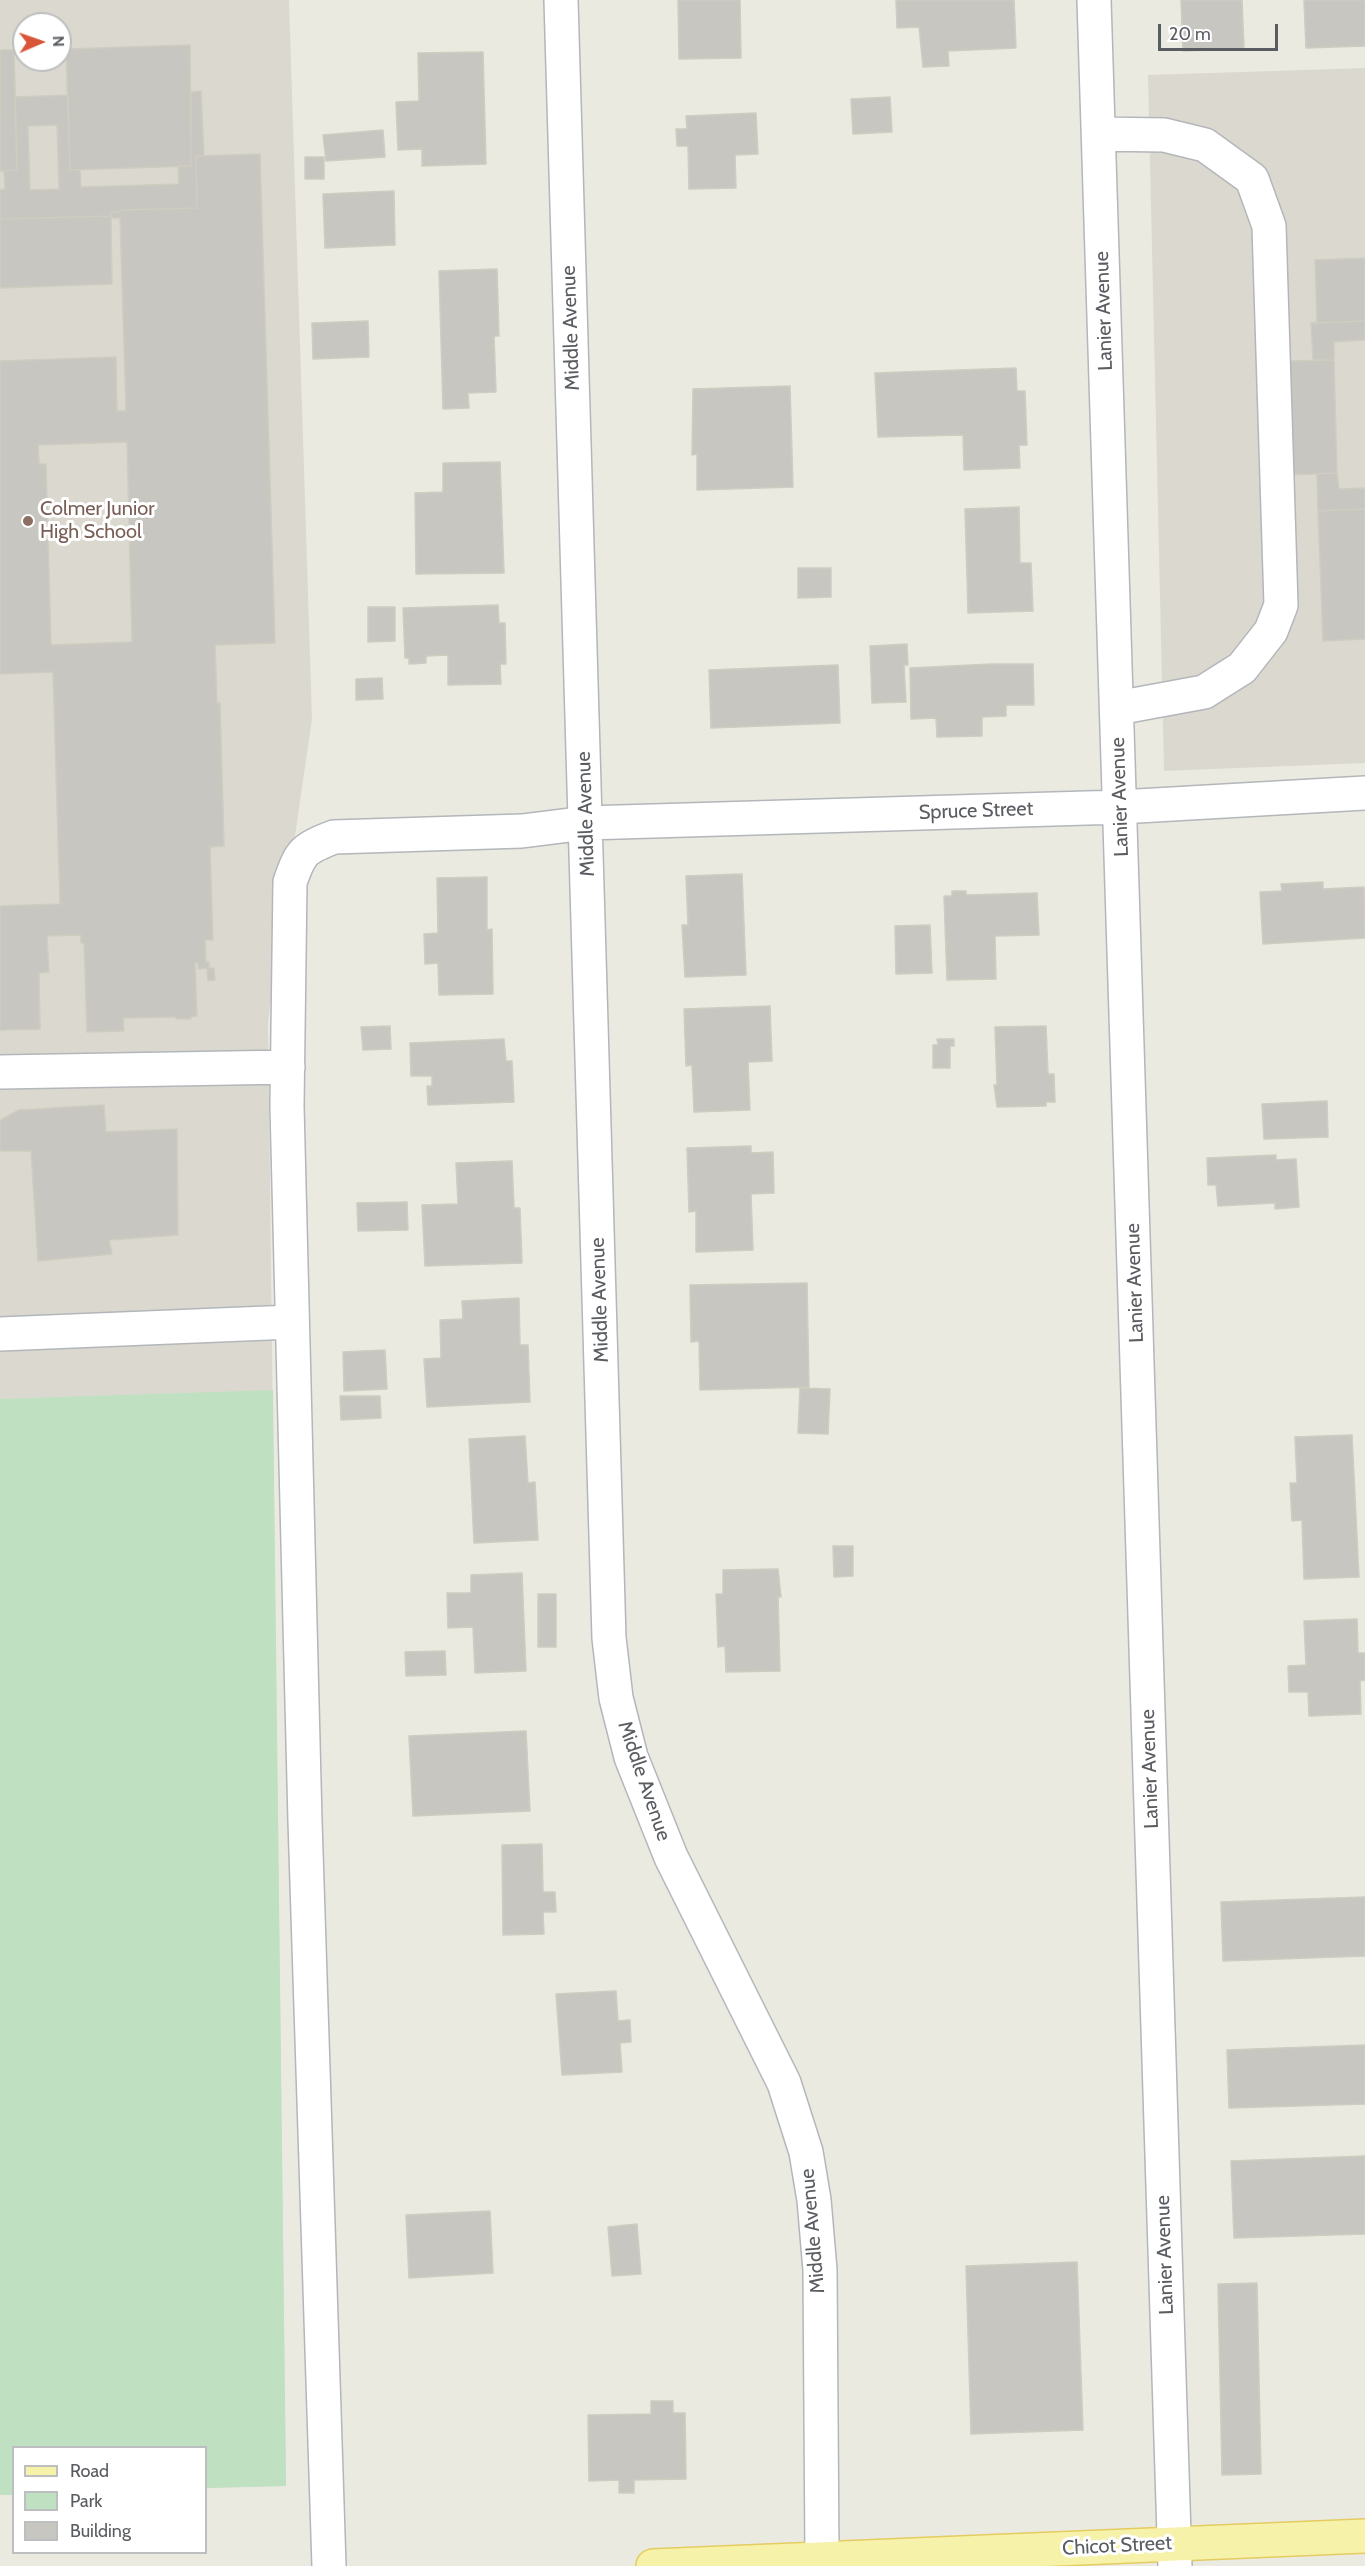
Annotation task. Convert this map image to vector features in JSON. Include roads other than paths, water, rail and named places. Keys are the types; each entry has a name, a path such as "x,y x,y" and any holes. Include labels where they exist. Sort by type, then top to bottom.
{"main road":[{"name":"Chicot Street","path":"653,2566 822,2559 1174,2555 1365,2535"}],"street":[{"name":"Middle Avenue","path":"561,0 609,1638 616,1698 631,1757 671,1857 784,2083 806,2152 814,2200 820,2270 822,2559"},
{"name":"Lanier Avenue","path":"1094,0 1174,2555"},
{"path":"1099,134 1164,135 1205,145 1251,179 1269,226 1281,605 1271,630 1242,668 1204,692 1117,708"},
{"name":"Spruce Street","path":"329,2566 292,1322 288,1067 291,882 298,858 309,846 334,837 522,831 586,823 1120,807 1365,793"},
{"path":"0,1072 288,1067"},
{"path":"0,1334 292,1322"}],"place":[{"name":"Colmer Junior High School","path":"28,521"}]}
